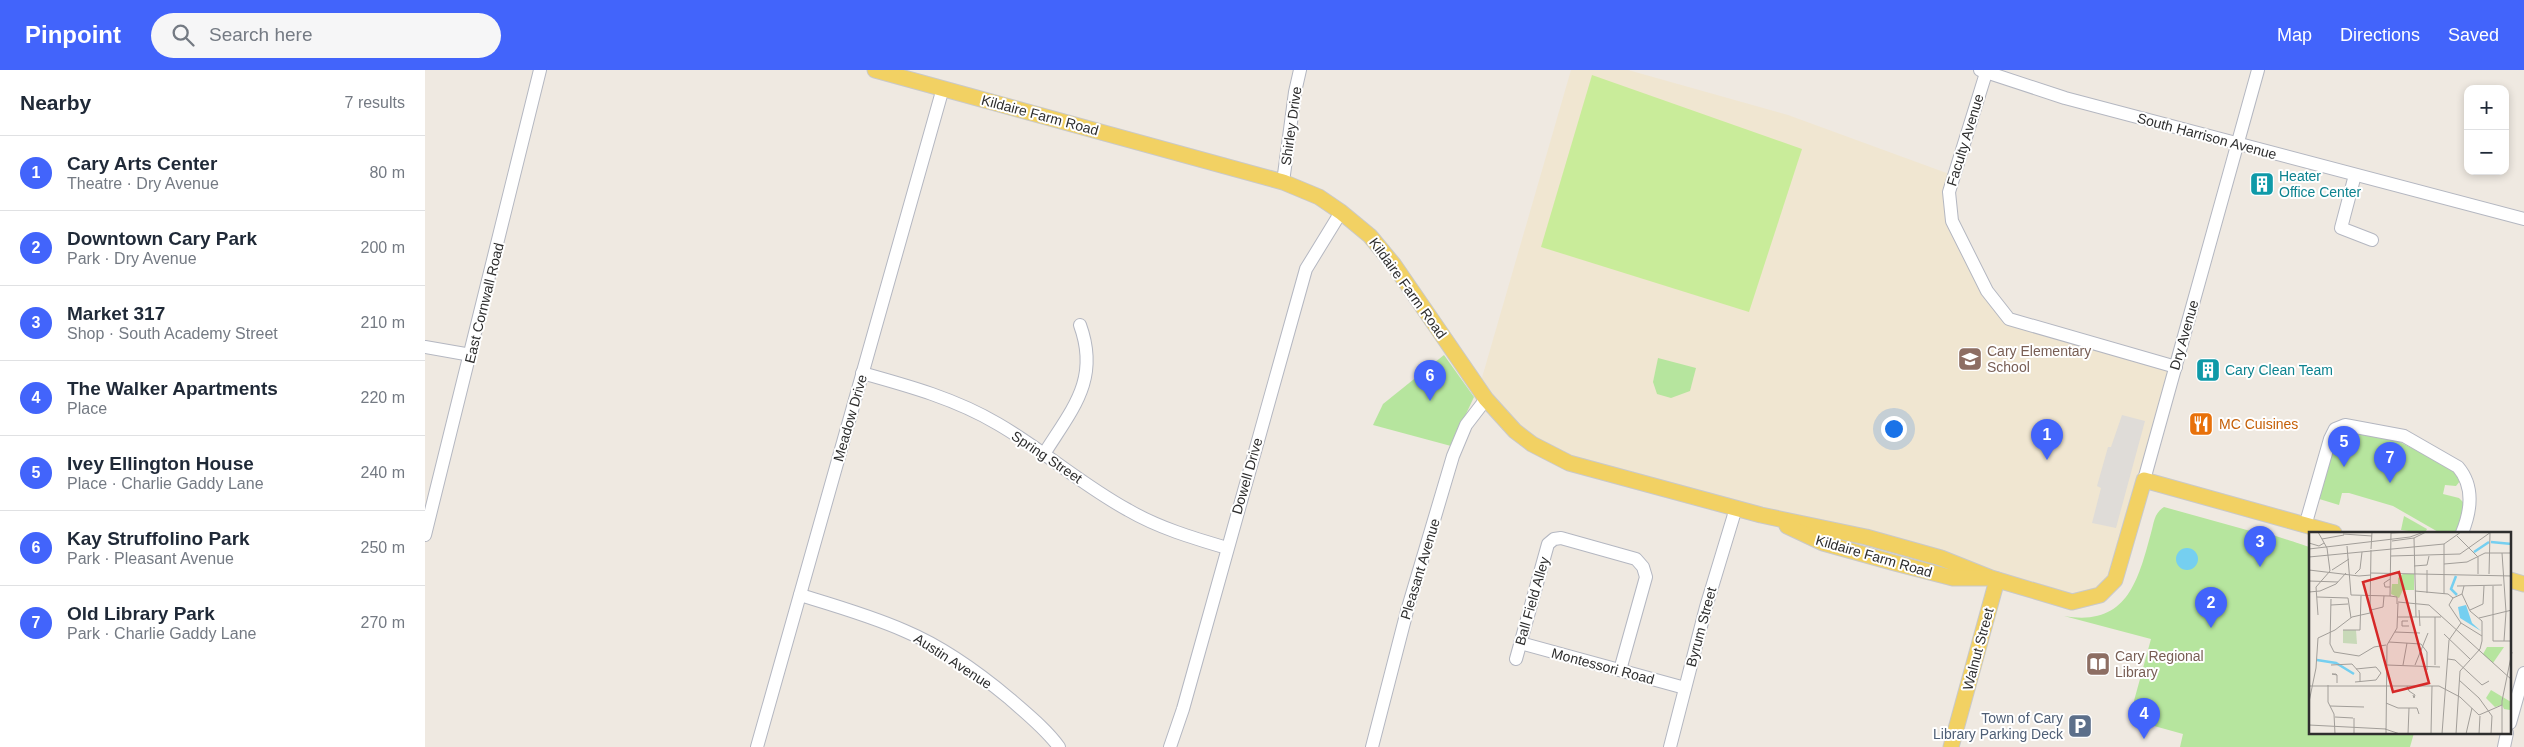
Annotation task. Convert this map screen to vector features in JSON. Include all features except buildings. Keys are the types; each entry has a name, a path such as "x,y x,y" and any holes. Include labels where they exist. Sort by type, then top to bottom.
{"main road":[{"name":"Kildaire Farm Road","path":"875,70 1283,182 1319,197 1370,236 1394,265 1486,399 1515,431 1532,444 1569,463 1761,515 1866,537 1941,558 1995,579 2073,602 2100,595"},
{"path":"2144,480 2330,532"},
{"name":"Dry Avenue","path":"2100,595 2115,580 2119,570 2144,480"},
{"name":"Walnut Street","path":"1951,747 1995,579"},
{"path":"2511,580 2524,584"}],"street":[{"name":"East Cornwall Road","path":"425,535 471,355 517,158 541,70"},
{"name":"Shirley Drive","path":"1283,182 1295,92 1300,70"},
{"name":"Dry Avenue","path":"2144,480 2258,70"},
{"name":"South Harrison Avenue","path":"1983,71 2065,98 2524,219"},
{"name":"Faculty Avenue","path":"1983,71 1949,192 1952,221 1987,291 2005,314 2015,321 2175,367"},
{"name":"Meadow Drive","path":"757,747 943,88"},
{"path":"2355,175 2341,228 2372,240"},
{"name":"Dowell Drive","path":"1170,747 1183,710 1306,268 1341,212"},
{"path":"1044,454 1077,400 1084,383 1088,364 1087,344 1080,325"},
{"path":"425,347 471,355"},
{"name":"Spring Street","path":"862,373 955,403 997,423 1101,495 1129,511 1177,533 1227,548"},
{"name":"Pleasant Avenue","path":"1372,747 1407,611 1453,456 1466,426 1486,399"},
{"path":"2305,526 2329,439 2335,429 2345,425 2404,436 2458,467 2462,472 2470,497 2468,518 2462,532"},
{"name":"Byrum Street","path":"1670,747 1706,607 1736,508"},
{"name":"Ball Field Alley","path":"1516,658 1548,544 1554,539 1561,538 1635,559 1643,567 1646,577 1620,670"},
{"name":"Austin Avenue","path":"800,595 872,617 907,631 936,647 1002,692 1031,717 1059,747"},
{"name":"Montessori Road","path":"1520,643 1685,688"},
{"path":"2511,720 2524,674"},
{"path":"2503,747 2507,734"}],"shaded area":[{"path":"1571,70 1628,70 1788,115 1952,175 1949,201 2005,314 2176,367 2119,570 2090,599 1545,452 1479,388"},
{"path":"2122,415 2145,421 2116,528 2092,523 2101,488 2097,486 2108,447 2111,447"}],"green space":[{"path":"1592,75 1802,149 1749,312 1541,247"},
{"path":"1444,355 1474,397 1451,446 1373,425 1383,404"},
{"path":"1658,358 1696,368 1690,391 1671,398 1657,394 1653,382"},
{"path":"2344,429 2390,437 2455,470 2460,481 2456,486 2445,485 2443,494 2459,498 2464,503 2458,532 2438,532 2393,506 2349,493 2342,493 2339,505 2316,498 2333,438"},
{"path":"2164,507 2254,532 2273,535 2309,547 2309,734 2414,734 2410,747 2180,747 2183,734 2129,719 2151,639 2064,616 2085,618 2102,614 2116,607 2126,597 2141,568 2155,518"},
{"path":"2404,516 2427,529 2426,532 2401,530"}],"water":[{"path":"2187,548 2195,551 2198,559 2195,567 2187,570 2179,567 2176,559 2179,551"}],"place":[{"name":"Heater Office Center","path":"2262,184"},
{"name":"Cary Elementary School","path":"1970,359"},
{"name":"Cary Clean Team","path":"2208,370"},
{"name":"Kay Struffolino Park","path":"1430,401"},
{"name":"MC Cuisines","path":"2201,424"},
{"name":"Cary Arts Center","path":"2047,460"},
{"name":"Ivey Ellington House","path":"2344,467"},
{"name":"Old Library Park","path":"2390,483"},
{"name":"Market 317","path":"2260,567"},
{"name":"Downtown Cary Park","path":"2211,628"},
{"name":"Cary Regional Library","path":"2098,664"},
{"name":"Town of Cary Library Parking Deck","path":"2080,726"},
{"name":"The Walker Apartments","path":"2144,739"}]}
